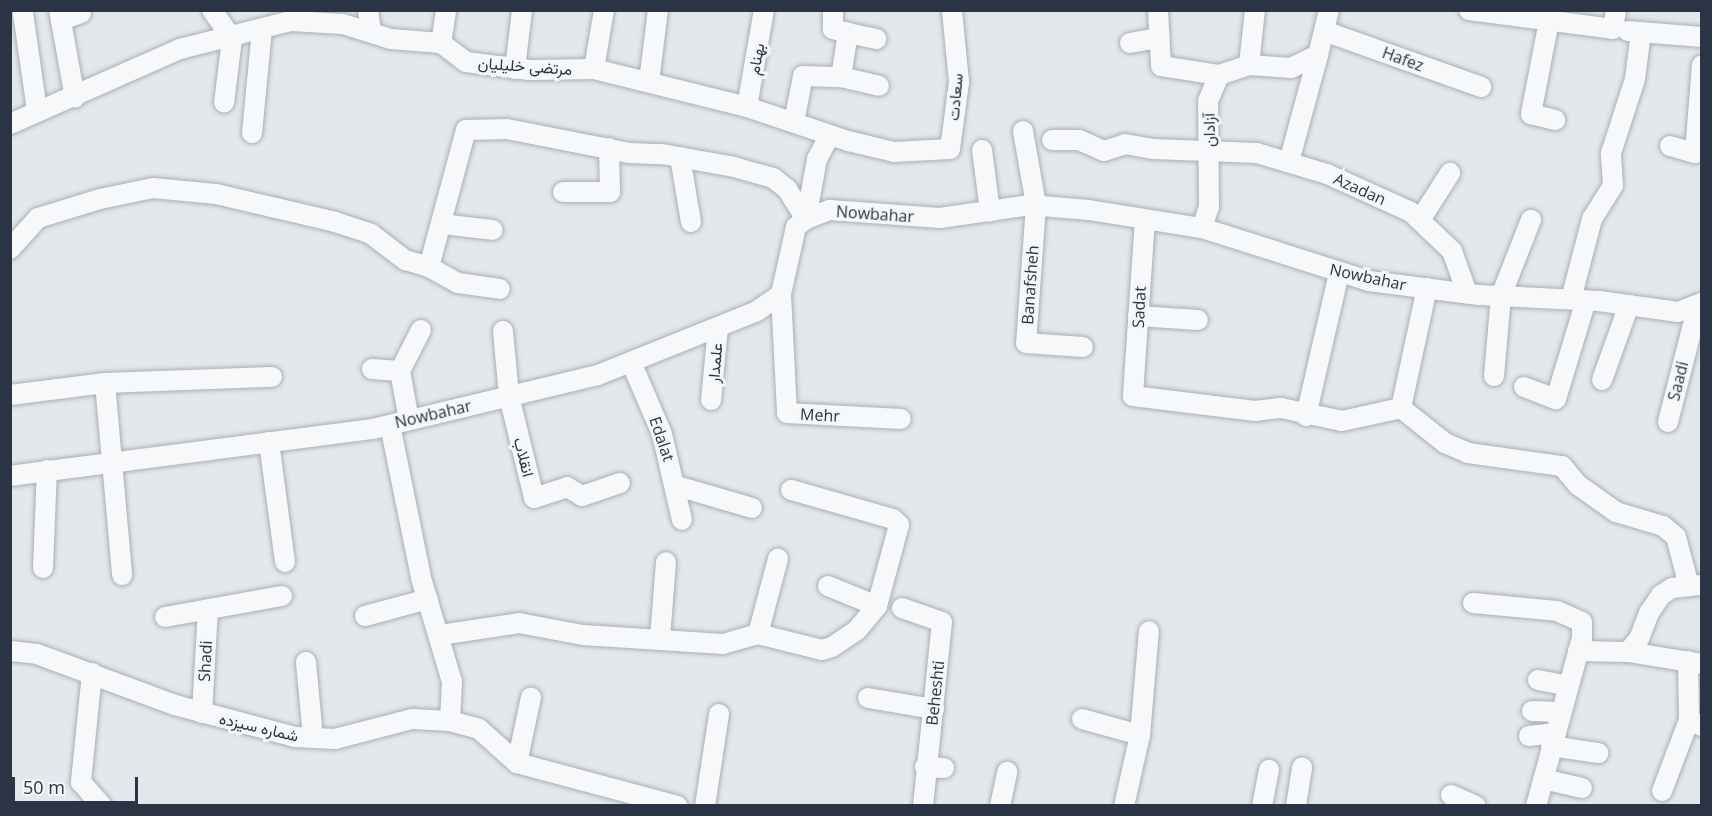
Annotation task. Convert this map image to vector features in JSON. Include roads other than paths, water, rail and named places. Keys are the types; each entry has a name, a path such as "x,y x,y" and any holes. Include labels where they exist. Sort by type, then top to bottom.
{"street":[{"path":"212,10 232,39 224,103"},
{"path":"368,10 371,32"},
{"path":"10,124 37,110 75,98 180,49 232,39 262,30 290,16 342,24 391,39 441,43 446,10"},
{"path":"515,69 522,10"},
{"path":"594,69 604,10"},
{"path":"649,82 658,10"},
{"name":"بهنام","path":"747,107 764,10"},
{"path":"833,10 832,29 876,39"},
{"name":"سعادت","path":"950,149 959,82 952,10"},
{"path":"1158,10 1161,66 1219,75 1249,65 1291,68 1318,55"},
{"path":"1249,65 1255,10"},
{"path":"1289,162 1329,10"},
{"path":"1469,10 1549,21 1615,20 1641,32 1701,38"},
{"path":"23,13 37,110"},
{"path":"75,98 60,15 81,13"},
{"path":"1549,21 1531,114 1555,120"},
{"path":"252,133 262,30"},
{"name":"Hafez","path":"1324,31 1481,87"},
{"path":"1524,387 1556,399 1579,300 1592,219 1614,185 1611,153 1635,79 1641,32"},
{"path":"840,77 848,33"},
{"path":"1130,43 1159,38"},
{"name":"مرتضی خلیلیان","path":"441,43 466,62 515,69 594,69 747,107 830,135 894,152 950,149"},
{"path":"1670,146 1695,153 1701,65"},
{"name":"آزادان","path":"1202,228 1209,207 1208,101 1219,75"},
{"path":"794,122 803,76 840,77 879,86"},
{"path":"429,267 466,130 507,129 609,148 680,157 773,178 787,189 806,219"},
{"path":"1023,131 1036,205"},
{"path":"781,294 796,227 806,219 817,159 830,135"},
{"name":"Azadan","path":"1052,140 1079,140 1104,151 1125,144 1257,153 1337,178 1412,212 1452,251 1467,293"},
{"path":"563,192 610,192 609,148"},
{"path":"982,150 990,211"},
{"path":"680,157 691,222"},
{"path":"1420,220 1450,173"},
{"path":"10,249 38,218 100,199 153,188 216,194 335,222 371,234 405,260 429,267 458,283 500,289"},
{"name":"Nowbahar","path":"806,219 830,210 940,218 1036,205 1202,228 1369,281 1467,293 1579,300 1678,312 1700,304"},
{"name":"Banafsheh","path":"1036,205 1026,343 1083,347"},
{"name":"Sadat","path":"1145,219 1133,396 1255,411 1281,408 1306,416"},
{"path":"1494,376 1501,296 1531,220"},
{"path":"442,224 493,230"},
{"path":"1339,273 1306,416 1341,421 1401,408"},
{"path":"1401,408 1427,288"},
{"name":"Nowbahar","path":"10,476 269,442 399,422 598,375 757,311 781,294"},
{"name":"Mehr","path":"781,294 787,413 901,419"},
{"name":"Saadi","path":"1668,422 1700,304"},
{"path":"1602,380 1629,305"},
{"path":"1138,316 1198,320"},
{"name":"علمدار","path":"711,400 718,327"},
{"path":"420,330 400,371 399,422 428,599 452,682 450,721"},
{"path":"503,331 509,396"},
{"name":"Edalat","path":"631,362 662,434 676,486 682,520"},
{"path":"372,369 400,371"},
{"path":"10,395 105,383 272,377"},
{"path":"105,383 114,461 122,575"},
{"name":"انقلاب","path":"509,396 534,498 567,487 582,496 620,483"},
{"path":"1401,408 1445,444 1468,453 1562,466 1578,485 1616,512 1663,526 1676,537 1695,585 1672,588 1661,595 1649,613 1639,639 1628,651"},
{"path":"269,442 285,562"},
{"path":"43,568 47,470"},
{"path":"676,486 752,508"},
{"path":"440,635 519,623 583,635 660,638 723,644 758,634 822,650 857,630 877,606 891,560 898,520 791,490"},
{"path":"758,634 778,559"},
{"path":"660,638 666,562"},
{"path":"828,586 877,606"},
{"path":"165,617 282,596"},
{"path":"365,616 428,599"},
{"path":"1473,603 1557,611 1577,617 1582,622 1578,651 1536,806"},
{"name":"Beheshti","path":"902,608 942,622 934,709 935,767 923,806"},
{"name":"Shadi","path":"202,713 208,609"},
{"path":"1125,806 1140,735 1149,631"},
{"name":"شماره سیزده","path":"10,651 37,654 202,713 257,730 335,739 412,719 450,721 479,729 517,763 677,806"},
{"path":"1578,651 1628,651 1695,663 1695,723 1662,791"},
{"path":"306,662 313,738"},
{"path":"92,673 81,782 102,806"},
{"path":"1538,680 1568,686"},
{"path":"517,763 531,697"},
{"path":"868,698 934,709"},
{"path":"1532,711 1561,712"},
{"path":"705,806 719,714"},
{"path":"1082,719 1140,735"},
{"path":"1529,736 1553,740 1598,753"},
{"path":"1296,806 1302,767"},
{"path":"1262,806 1269,770"},
{"path":"1000,806 1007,772"},
{"path":"1543,779 1582,788"},
{"path":"1451,795 1476,806"}]}
